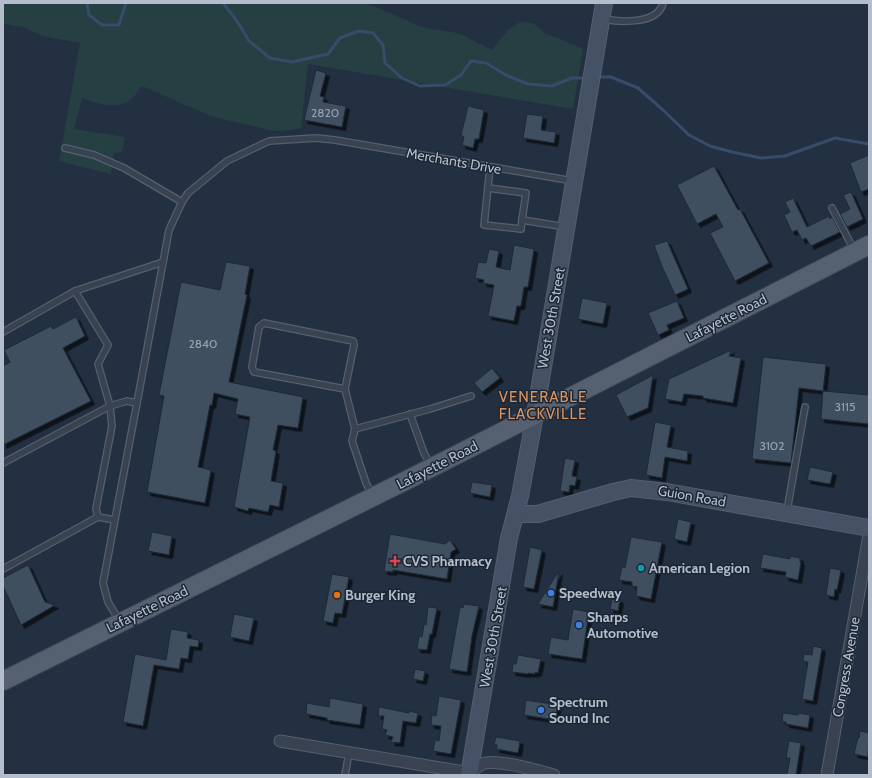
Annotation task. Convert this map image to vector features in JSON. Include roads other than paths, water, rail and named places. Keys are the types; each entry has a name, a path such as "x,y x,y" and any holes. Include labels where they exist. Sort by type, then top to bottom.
{"main road":[{"name":"West 30th Street","path":"470,774 509,538 516,514 535,415 592,68 603,11"},
{"name":"Lafayette Road","path":"3,681 373,497 862,248"},
{"name":"Guion Road","path":"516,514 538,514 631,488 667,492 869,528"}],"street":[{"name":"Congress Avenue","path":"827,775 869,535"},
{"path":"280,741 470,774 482,764 494,762 523,767 554,775"}],"lane":[{"path":"603,11 614,21 649,18 657,13 662,7 662,3"},
{"name":"Merchants Drive","path":"120,622 108,602 103,583 169,230 188,192 226,161 269,141 316,138 335,140 573,182"},
{"path":"65,148 94,155 124,168 182,202"},
{"path":"488,188 526,193 521,229 484,225 490,167"},
{"path":"832,208 862,248"},
{"path":"522,220 566,227"},
{"path":"3,332 75,291 163,262"},
{"path":"75,291 108,345 98,364 110,406 112,426 96,509 98,517"},
{"path":"345,389 254,372 252,367 259,327 264,324 353,341 354,344 345,389 355,428 352,441 366,483 373,497"},
{"path":"355,428 471,396"},
{"path":"3,463 110,406 127,401 137,403"},
{"path":"787,513 805,407"},
{"path":"410,414 424,453 432,467"},
{"path":"3,569 98,517 115,520"},
{"path":"345,775 349,752"}],"waterway":[{"path":"87,3 89,15 102,25 119,25 126,3"},
{"path":"223,3 237,21 249,41 270,58 292,62 328,54 340,38 359,31 373,33 383,45 385,63 402,78 420,86 445,85 461,75 471,61 486,63 506,75 528,84 552,86 572,78 586,78"},
{"path":"597,77 611,77 638,88 689,135 710,146 732,152 761,158 785,156 835,138 869,144"}],"place":[{"name":"CVS Pharmacy","path":"395,561"},
{"name":"American Legion","path":"641,568"},
{"name":"Speedway","path":"551,593"},
{"name":"Burger King","path":"337,595"},
{"name":"Sharps Automotive","path":"579,625"},
{"name":"Spectrum Sound Inc","path":"541,710"}],"district":[{"name":"VENERABLE FLACKVILLE","path":"543,406"}]}
